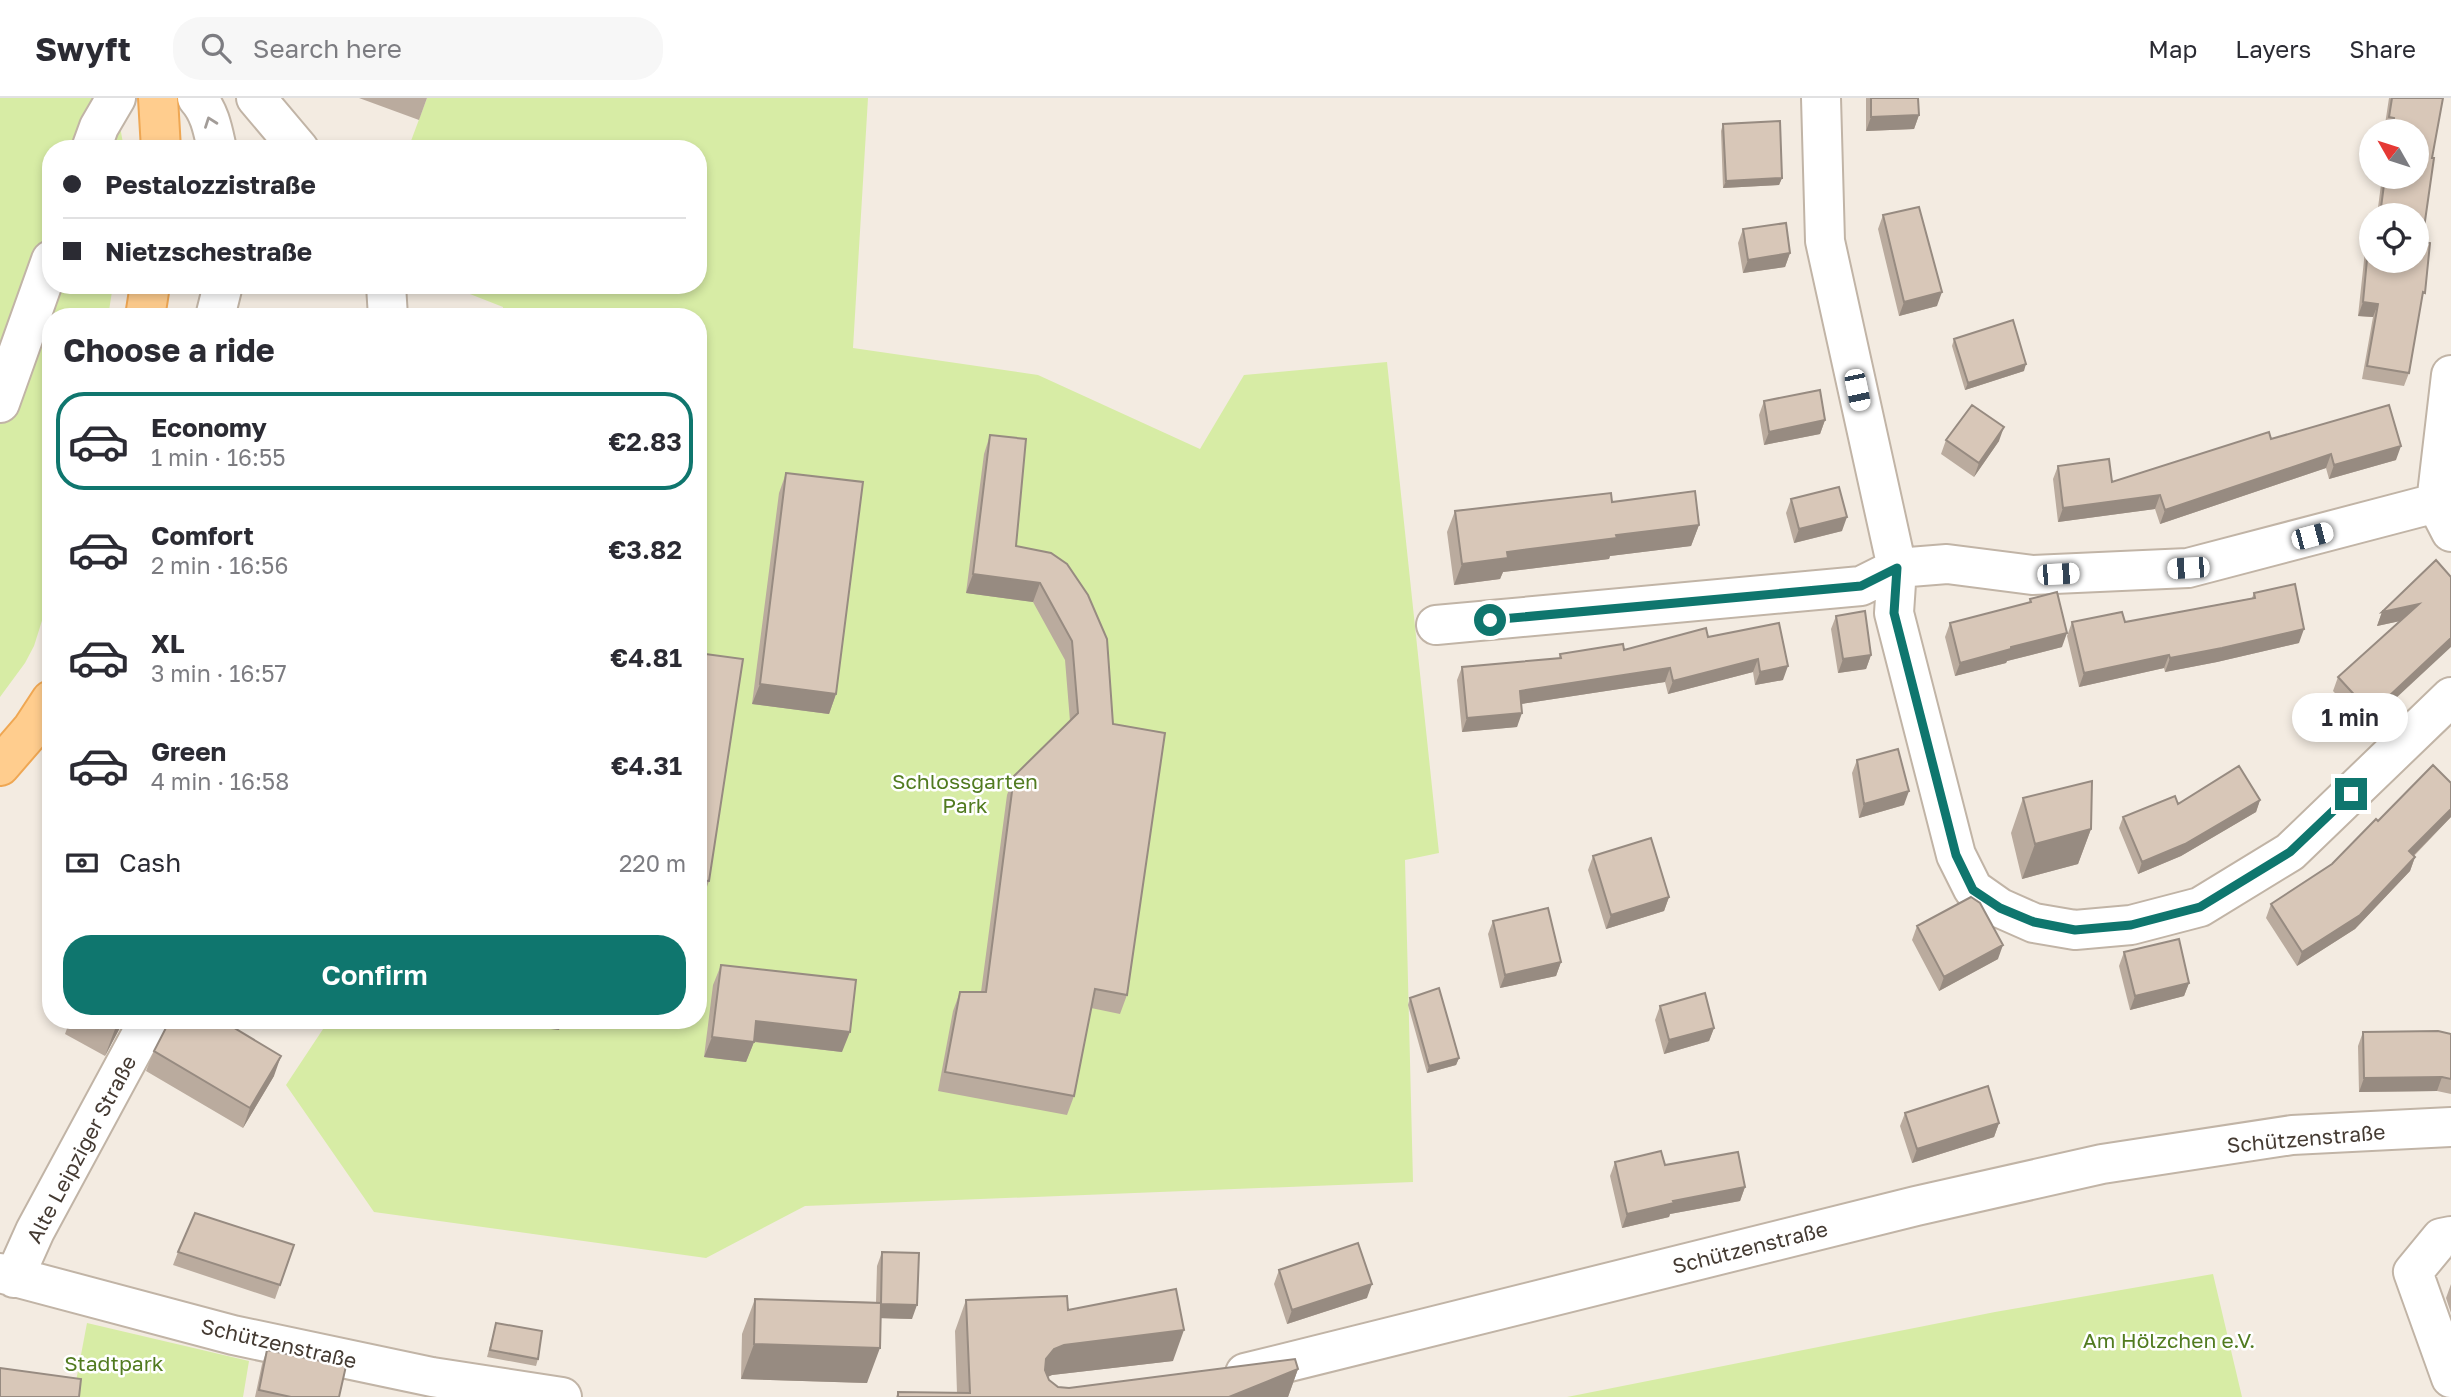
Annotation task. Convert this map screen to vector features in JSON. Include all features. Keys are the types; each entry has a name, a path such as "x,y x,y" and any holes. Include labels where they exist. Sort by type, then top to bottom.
{"main road":[{"path":"158,98 160,140"},
{"path":"0,766 42,714"}],"street":[{"path":"94,140 116,98"},
{"path":"197,98 203,105 215,140"},
{"path":"256,98 291,140"},
{"path":"1821,98 1825,241 1897,568 1894,613 1956,855 1973,890 2000,908 2034,922 2075,930 2131,925 2200,907 2290,852 2451,697"},
{"path":"0,402 42,285"},
{"path":"1437,625 1861,586 1897,568 1947,564 2032,575 2188,568 2446,511 2451,375"},
{"name":"Alte Leipziger Straße","path":"7,1275 36,1231 144,1029"},
{"name":"Schützenstraße","path":"1211,1378 1237,1375 1916,1206 2102,1164 2292,1135 2451,1127"},
{"path":"2451,1236 2441,1238 2413,1272 2451,1378"},
{"name":"Schützenstraße","path":"7,1275 233,1335 432,1377 562,1397"}],"green space":[{"path":"0,98 115,98 122,140 42,140 42,294 112,294 109,308 42,308 42,621 25,663 0,697"},
{"name":"Schlossgarten Park","path":"427,98 868,98 853,348 1038,375 1200,449 1244,375 1387,362 1439,853 1405,860 1413,1182 805,1206 706,1258 374,1212 286,1085 323,1029 707,1029 707,308 503,308 470,294 707,294 707,140 411,140"},
{"name":"Am Hölzchen e.V.","path":"2213,1274 2242,1397 1567,1397 1995,1312"},
{"name":"Stadtpark","path":"87,1323 249,1361 243,1397 73,1397"}],"building":[{"path":"1871,98 1918,98 1919,115 1871,117"},
{"path":"2392,98 2443,98 2432,158 2434,158 2428,203 2382,203 2383,189 2429,189 2429,119 2389,117"},
{"path":"1780,121 1782,178 1726,181 1723,124"},
{"path":"1919,207 1942,292 1904,302 1883,215"},
{"path":"1786,223 1790,253 1748,260 1743,229"},
{"path":"2366,273 2427,273 2409,373 2367,366 2378,304 2363,302"},
{"path":"2013,320 2026,364 1968,383 1954,339"},
{"path":"1820,390 1825,420 1769,432 1764,401"},
{"path":"1972,405 2004,427 1979,463 1946,440"},
{"path":"2389,405 2401,446 2334,465 2331,454 2165,510 2160,495 2063,508 2058,466 2109,459 2112,482 2269,432 2271,439"},
{"path":"990,435 1026,439 1016,546 1051,553 1067,564 1088,595 1107,639 1113,724 1165,733 1127,995 1095,989 1074,1096 945,1072 960,992 986,992 1014,776 1078,713 1072,641 1040,583 973,574"},
{"path":"786,473 863,482 836,694 760,684"},
{"path":"1839,487 1847,517 1799,529 1791,499"},
{"path":"1695,491 1699,525 1507,552 1508,558 1462,564 1455,511 1611,493 1612,502"},
{"path":"2436,560 2451,577 2451,638 2371,713 2338,677 2419,604 2382,612"},
{"path":"2295,584 2304,629 2222,648 2170,658 2169,655 2084,673 2072,622 2122,612 2125,622 2255,598 2254,593"},
{"path":"2057,592 2067,633 1960,663 1950,623 2031,602 2030,599"},
{"path":"1865,611 1871,655 1843,659 1836,616"},
{"path":"1779,623 1788,666 1760,672 1758,659 1673,681 1670,668 1520,691 1522,713 1467,718 1462,667 1561,658 1560,654 1623,644 1624,650 1706,628 1708,637"},
{"path":"707,654 743,659 707,881"},
{"path":"1898,749 1909,791 1864,804 1857,760"},
{"path":"2433,765 2451,783 2451,809 2409,851 2415,857 2360,915 2302,952 2271,904 2332,864"},
{"path":"2239,766 2260,800 2185,844 2142,862 2123,817 2175,796 2178,804"},
{"path":"2092,781 2091,829 2035,844 2023,798"},
{"path":"1651,838 1669,897 1611,915 1593,856"},
{"path":"1971,897 1980,903 2003,945 1944,977 1917,926"},
{"path":"1548,908 1561,962 1505,975 1493,921"},
{"path":"2179,939 2189,983 2135,996 2124,952"},
{"path":"721,965 856,980 850,1032 756,1021 754,1042 712,1037"},
{"path":"1439,988 1459,1058 1429,1066 1410,998"},
{"path":"1705,993 1714,1028 1669,1040 1660,1006"},
{"path":"165,1029 236,1029 281,1056 250,1108 154,1051"},
{"path":"2438,1031 2451,1034 2451,1079 2364,1078 2363,1032"},
{"path":"1988,1086 1999,1123 1917,1149 1905,1113"},
{"path":"1661,1151 1665,1165 1738,1152 1745,1187 1673,1201 1674,1203 1627,1214 1615,1162"},
{"path":"195,1213 294,1245 280,1285 178,1252"},
{"path":"1358,1243 1372,1284 1292,1310 1279,1270"},
{"path":"882,1252 919,1253 917,1305 881,1304"},
{"path":"1176,1289 1184,1330 1064,1345 1054,1349 1046,1359 1045,1370 1049,1380 1058,1387 1069,1388 1295,1359 1298,1369 1229,1397 898,1397 898,1392 970,1393 966,1300 1067,1296 1068,1310"},
{"path":"755,1299 881,1303 880,1348 754,1344"},
{"path":"496,1323 542,1331 538,1359 490,1350"},
{"path":"267,1350 346,1366 339,1397 291,1397 259,1390"},
{"path":"0,1368 81,1379 79,1397 0,1397"}],"route":[{"path":"1490,620 1861,586 1897,568 1894,613 1956,855 1973,890 2000,908 2034,922 2075,930 2131,925 2200,907 2290,852 2351,794"}]}
